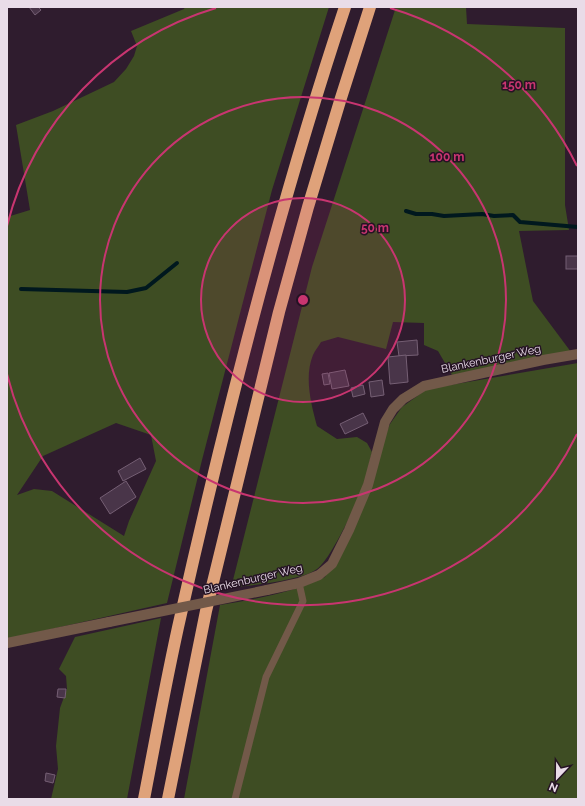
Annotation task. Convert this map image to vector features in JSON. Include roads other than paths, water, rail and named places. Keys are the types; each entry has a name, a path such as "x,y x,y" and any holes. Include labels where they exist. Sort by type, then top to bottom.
{"highway":[{"path":"144,799 181,613 257,306 318,88 345,7"},
{"path":"168,799 206,611 279,312 314,184 370,7"}],"street":[{"name":"Blankenburger Weg","path":"7,643 267,590 299,583 319,575 332,564 349,530 368,486 385,422 393,409 403,399 424,386 542,360 578,354"}],"lane":[{"path":"235,799 266,677 304,601 299,583"}],"waterway":[{"path":"406,211 416,214 444,216 482,214 494,216 513,215 520,222 578,227"},
{"path":"21,289 127,292 146,288 177,263"}]}
